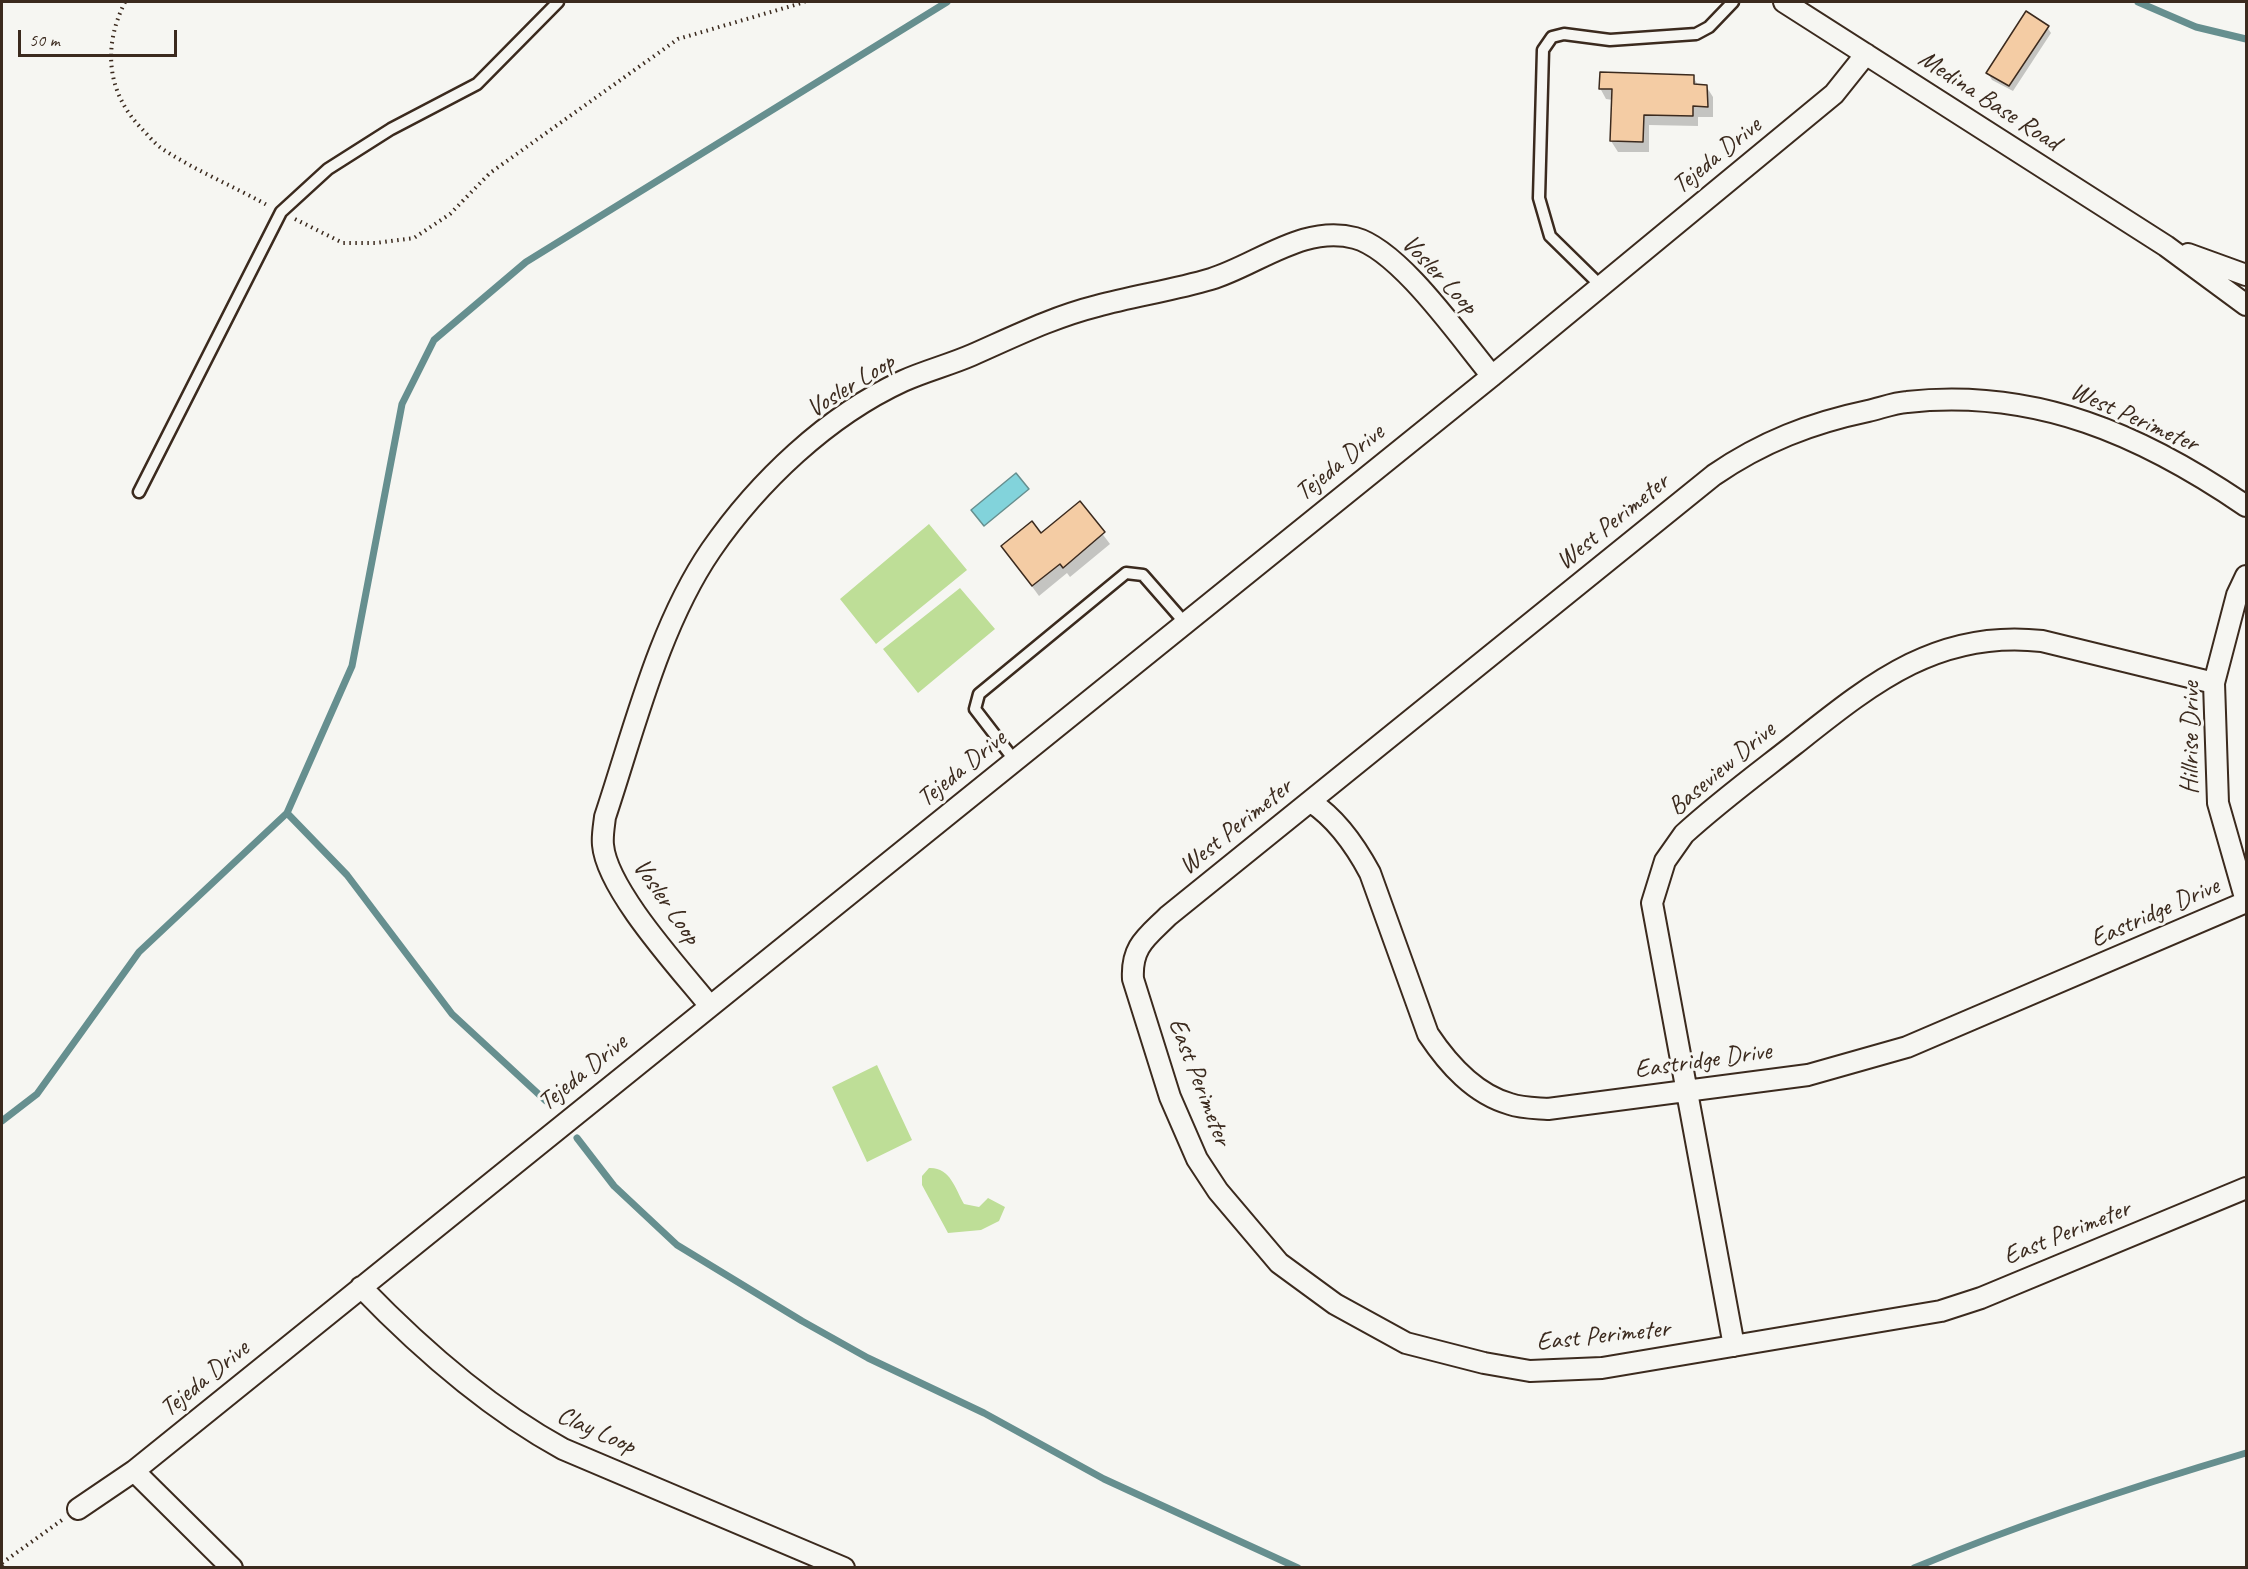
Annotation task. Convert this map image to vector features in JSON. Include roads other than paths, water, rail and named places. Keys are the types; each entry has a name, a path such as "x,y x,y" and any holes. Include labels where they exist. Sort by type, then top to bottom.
{"street":[{"name":"Medina Base Road","path":"1784,2 2166,246 2247,305"},
{"name":"Tejeda Drive","path":"78,1509 134,1472 709,1005 1492,376 1834,94 1866,54"},
{"name":"Vosler Loop","path":"709,1005 621,889 609,867 603,845 604,817 670,624 689,587 711,550 767,482 826,429 903,381 948,366 1053,320 1095,306 1211,279 1281,248 1314,237 1330,235 1353,237 1370,243 1391,258 1492,376"},
{"name":"Medina Base Road","path":"2166,246 2247,275"},
{"name":"West Perimeter","path":"1136,988 1132,963 1136,948 1168,916 1714,475 1763,445 1804,426 1906,402 1998,400 2044,408 2077,418 2157,452 2247,506"},
{"name":"Hillrise Drive","path":"2247,576 2237,595 2214,683 2218,803 2247,902"},
{"name":"Baseview Drive","path":"1734,1346 1652,903 1665,861 1684,834 1712,809 1864,689 1899,667 1932,654 1977,642 2015,638 2042,641 2214,683"},
{"name":"Eastridge Drive","path":"1311,802 1328,813 1357,849 1370,873 1428,1034 1460,1074 1481,1092 1510,1105 1548,1109 1687,1089 1808,1075 1907,1047 2247,902"},
{"name":"East Perimeter","path":"1136,988 1170,1097 1197,1160 1218,1191 1279,1263 1335,1304 1406,1343 1484,1363 1530,1371 1602,1368 1941,1311 1981,1298 2247,1188"},
{"name":"Clay Loop","path":"361,1287 397,1325 502,1411 537,1434 563,1449 844,1568"},
{"path":"134,1472 231,1568"}],"lane":[{"path":"139,492 281,212 328,169 391,129 477,84 558,2"},
{"path":"1601,286 1550,236 1539,198 1543,50 1552,37 1564,34 1610,40 1696,34 1709,27 1733,2"},
{"path":"1015,761 975,709 979,694 1126,573 1143,575 1185,623"}],"water":[{"path":"1016,473 1029,489 984,526 971,510"}],"waterway":[{"path":"2,1121 37,1094 139,952 287,813 352,666 402,404 434,340 526,262 947,2"},
{"path":"2138,2 2196,27 2246,39"},
{"path":"287,813 347,875 452,1014 546,1101"},
{"path":"577,1138 614,1186 677,1245 802,1321 868,1358 984,1413 1104,1479 1298,1568"},
{"path":"1914,1568 2079,1506 2246,1453"}]}
